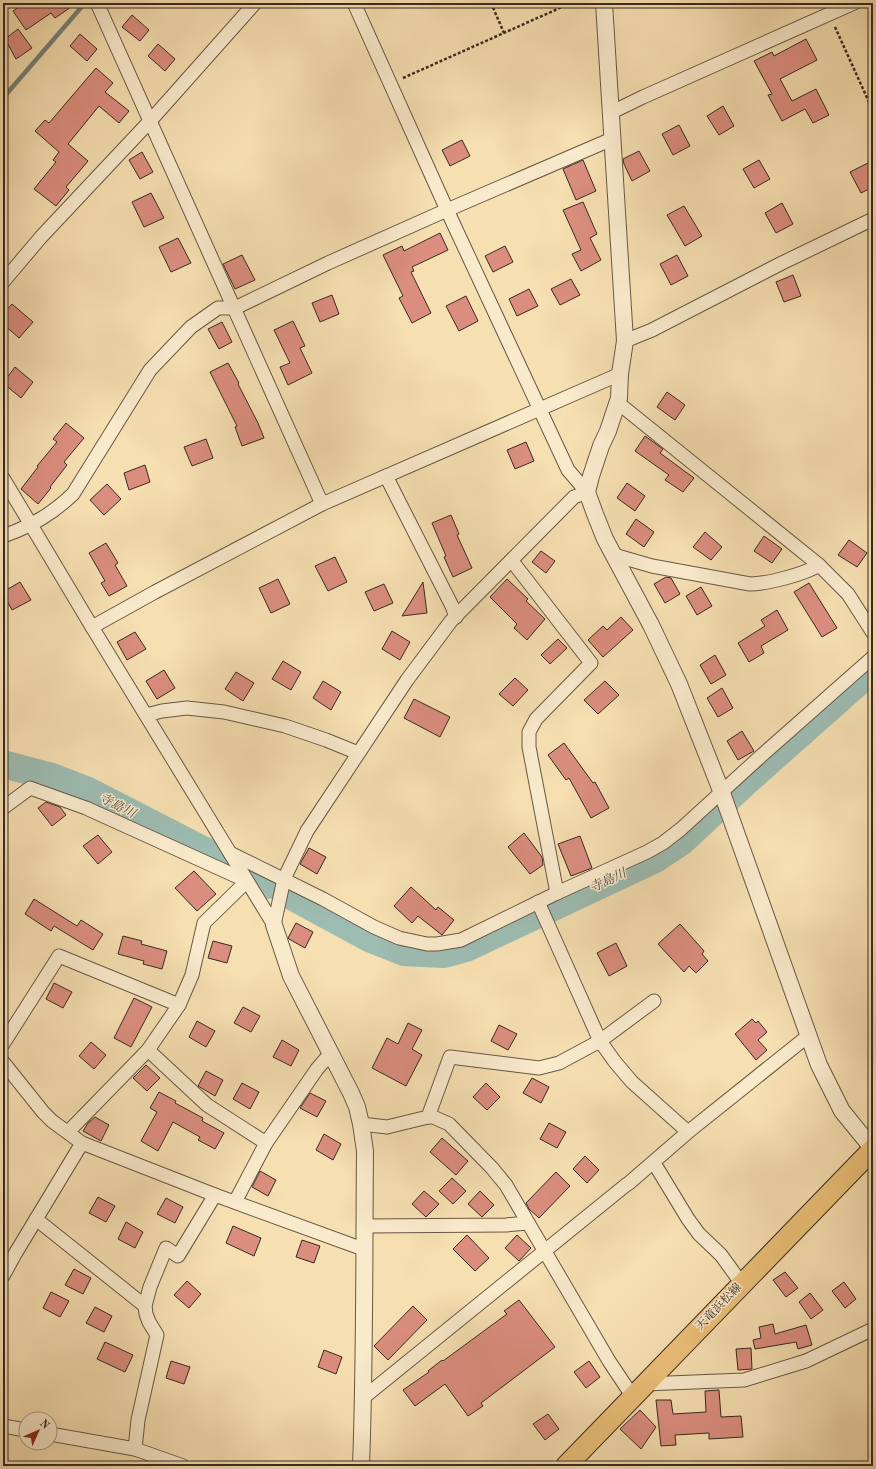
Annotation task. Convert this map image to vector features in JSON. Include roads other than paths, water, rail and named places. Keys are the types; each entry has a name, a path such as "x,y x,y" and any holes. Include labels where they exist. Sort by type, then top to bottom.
{"main road":[{"name":"天竜浜松線","path":"566,1466 873,1149"}],"street":[{"path":"97,3 151,120 322,504"},
{"path":"3,282 41,237 151,120 255,3"},
{"path":"354,3 539,410 568,470 587,492 595,514 614,555 670,664 724,798 819,1065 842,1111 873,1149"},
{"path":"587,492 596,461 608,431 617,402 625,341 604,3"},
{"path":"610,113 827,8 854,3"},
{"path":"3,536 31,525 59,508 72,494 150,370 191,327 218,308 235,308 315,269 612,139"},
{"path":"625,341 652,330 782,263 873,219"},
{"path":"92,626 322,504 620,374"},
{"path":"617,402 819,565 848,594 873,632"},
{"path":"386,476 452,606 456,617"},
{"path":"3,478 274,925 291,976 357,1107 365,1151 361,1466"},
{"path":"274,925 284,879 307,830 407,680 451,621 574,497 587,492"},
{"path":"614,555 652,566 750,584 761,583 809,571 819,565"},
{"path":"512,561 591,663 536,719 529,732 529,747 557,893"},
{"path":"230,853 284,879 374,927 399,938 427,944 461,940 541,908 557,893 653,850 724,798 761,756 873,657"},
{"path":"146,715 162,711 187,708 224,712 285,726 358,753"},
{"path":"3,808 30,788 86,808 247,881"},
{"path":"68,1132 148,1050 179,1005 192,975 204,923 247,881"},
{"path":"541,908 600,1041 632,1082 688,1132"},
{"path":"3,1044 59,956 179,1005"},
{"path":"428,1117 450,1057 539,1068 559,1063 600,1041 654,1001"},
{"path":"363,1398 545,1252 654,1163 688,1132 808,1036"},
{"path":"148,1050 207,1105 266,1143"},
{"path":"234,1202 266,1143 312,1076 330,1054"},
{"path":"3,1062 43,1112 52,1121 82,1144 215,1195 363,1249"},
{"path":"361,1124 387,1127 428,1117 432,1117 449,1124 492,1168 511,1191 528,1223 609,1361 639,1390 744,1380 806,1361 873,1329"},
{"path":"3,1276 82,1144"},
{"path":"654,1163 688,1219 699,1234 721,1255 742,1284"},
{"path":"135,1449 138,1420 157,1335 146,1314 145,1306 150,1287 166,1248 178,1256 215,1195"},
{"path":"36,1219 145,1306"},
{"path":"364,1226 506,1225 528,1223"},
{"path":"3,1426 18,1429"},
{"path":"58,1435 135,1449 183,1466"}],"waterway":[{"path":"3,98 85,3"},
{"name":"寺島川","path":"295,898 369,938 404,952 444,954 466,948 655,859 682,841 749,779 873,669"},
{"name":"寺島川","path":"3,764 52,777 86,790 226,862"},
{"name":"寺島川","path":"251,875 270,885"}]}
